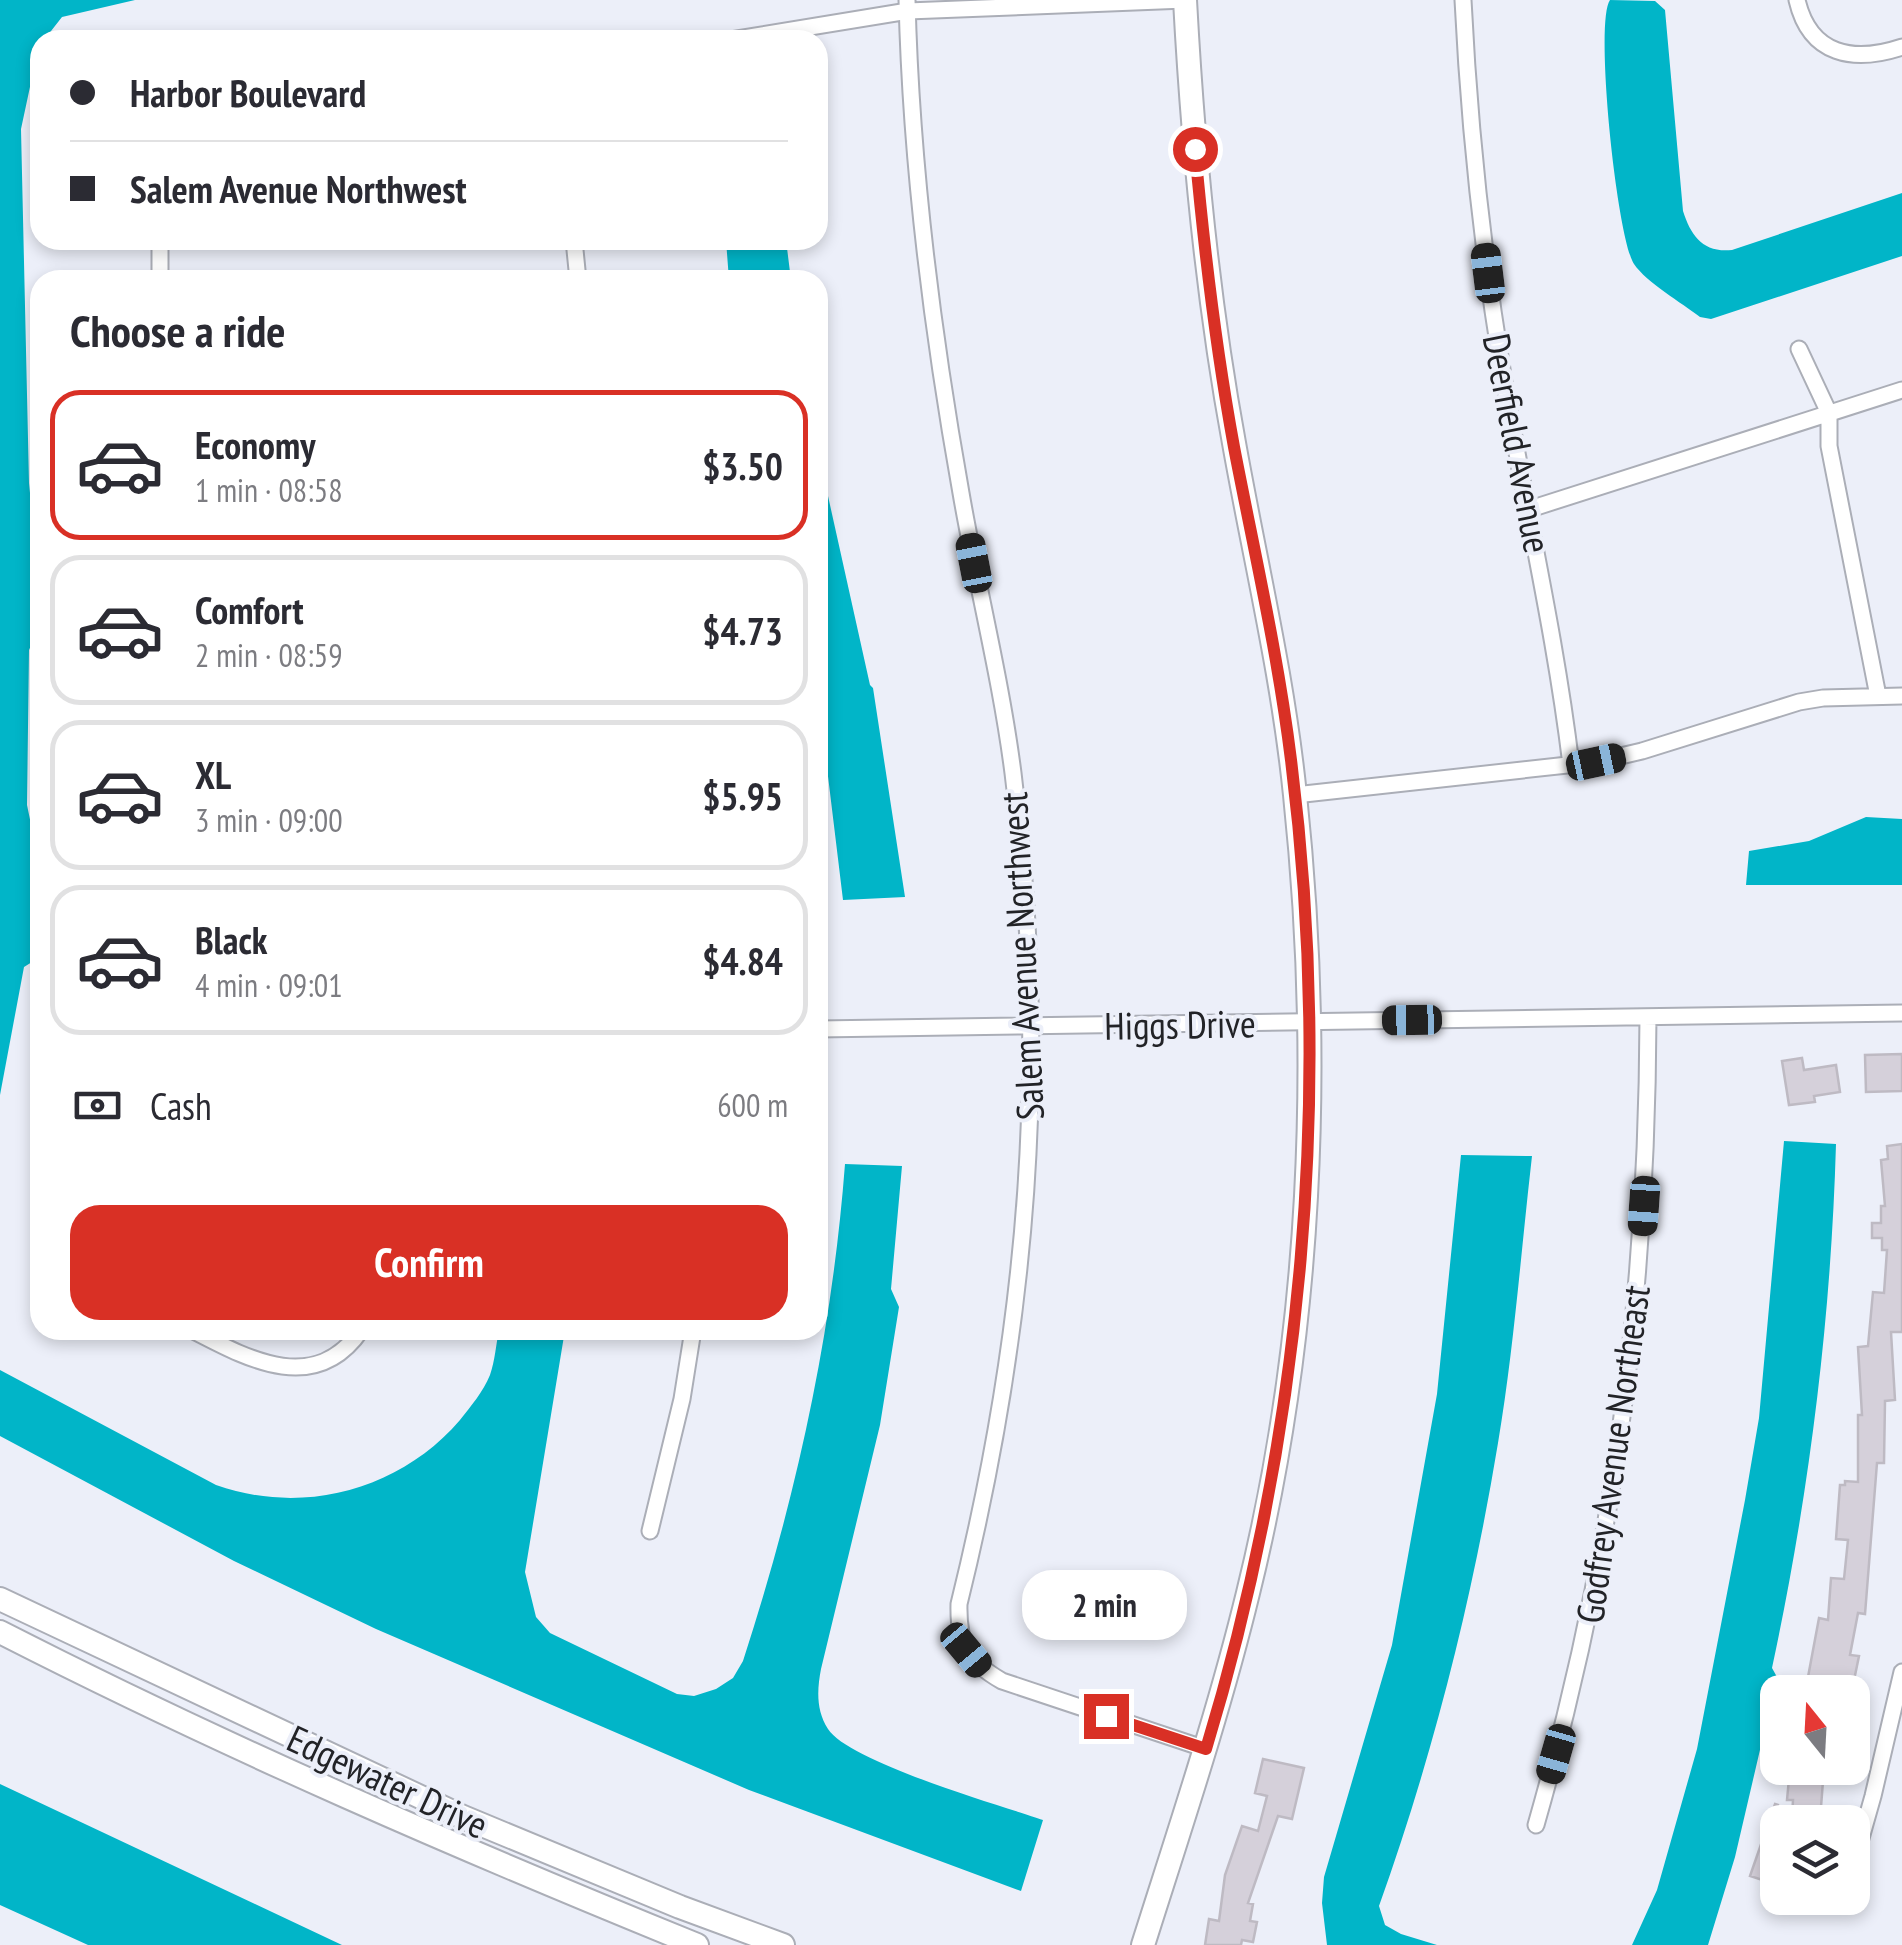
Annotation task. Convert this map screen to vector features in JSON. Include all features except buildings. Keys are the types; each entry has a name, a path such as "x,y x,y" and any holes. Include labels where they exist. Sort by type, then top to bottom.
{"street":[{"path":"783,30 907,6 1185,0 1198,186 1216,334 1272,632 1295,796 1310,1022 1304,1222 1280,1428 1249,1590 1206,1749 1143,1945"},
{"name":"Deerfield Avenue","path":"1463,0 1485,256 1503,374 1552,628 1571,765"},
{"path":"1797,0 1810,32 1828,48 1851,56 1875,56 1902,48"},
{"name":"Salem Avenue Northwest","path":"907,6 922,219 941,374 1013,772 1025,880 1032,1026 1028,1188 1016,1315 996,1441 959,1604 958,1628 966,1650 982,1669 1002,1681 1206,1749"},
{"path":"1799,348 1829,413 1829,446 1878,696"},
{"path":"1530,509 1902,390"},
{"path":"1295,796 1571,765 1642,751 1799,702 1902,696"},
{"name":"Higgs Drive","path":"828,1029 1902,1013"},
{"name":"Godfrey Avenue Northeast","path":"1536,1825 1588,1627 1628,1394 1644,1206 1648,1017"},
{"path":"211,1340 268,1366 292,1368 316,1364 338,1353 351,1340"},
{"path":"650,1531 682,1400 691,1340"},
{"name":"Edgewater Drive","path":"0,1599 463,1817 680,1907 784,1945"},
{"name":"Edgewater Drive","path":"0,1632 286,1770 460,1848 697,1945"},
{"path":"1870,1809 1902,1672"}],"water":[{"path":"0,0 135,0 62,17 52,30 30,30 30,87 21,129 30,493 30,963 24,967 0,1095"},
{"path":"1610,0 1655,1 1665,10 1683,211 1700,241 1713,249 1732,250 1902,193 1902,256 1711,319 1700,317 1647,278 1634,264 1627,246 1615,175 1606,86 1606,17"},
{"path":"727,250 787,250 790,270 728,270"},
{"path":"828,496 873,688 905,897 843,900 828,776"},
{"path":"1866,817 1902,819 1902,885 1746,885 1749,851 1809,841"},
{"path":"1784,1141 1836,1144 1829,1276 1807,1473 1772,1668 1776,1675 1760,1675 1760,1750 1735,1857 1708,1945 1632,1945 1657,1890 1697,1749 1759,1418"},
{"path":"1461,1155 1532,1156 1504,1407 1476,1561 1434,1735 1379,1906 1385,1925 1437,1945 1327,1945 1322,1903 1324,1877 1392,1645 1437,1394"},
{"path":"845,1164 902,1166 891,1289 899,1307 880,1425 821,1669 819,1707 828,1729 865,1755 928,1782 1043,1820 1021,1891 749,1790 376,1629 234,1561 0,1436 0,1370 216,1485 282,1498 316,1497 379,1480 436,1444 484,1387 492,1370 497,1340 563,1340 525,1572 536,1617 550,1633 677,1694 694,1696 733,1678 743,1661 762,1600 795,1477 823,1340 828,1340"},
{"path":"0,1784 342,1945 88,1945 0,1905"}],"route":[{"path":"1106,1716 1206,1749 1249,1590 1266,1509 1280,1428 1304,1222 1310,1022 1295,796 1272,632 1216,334 1195,149"}]}
